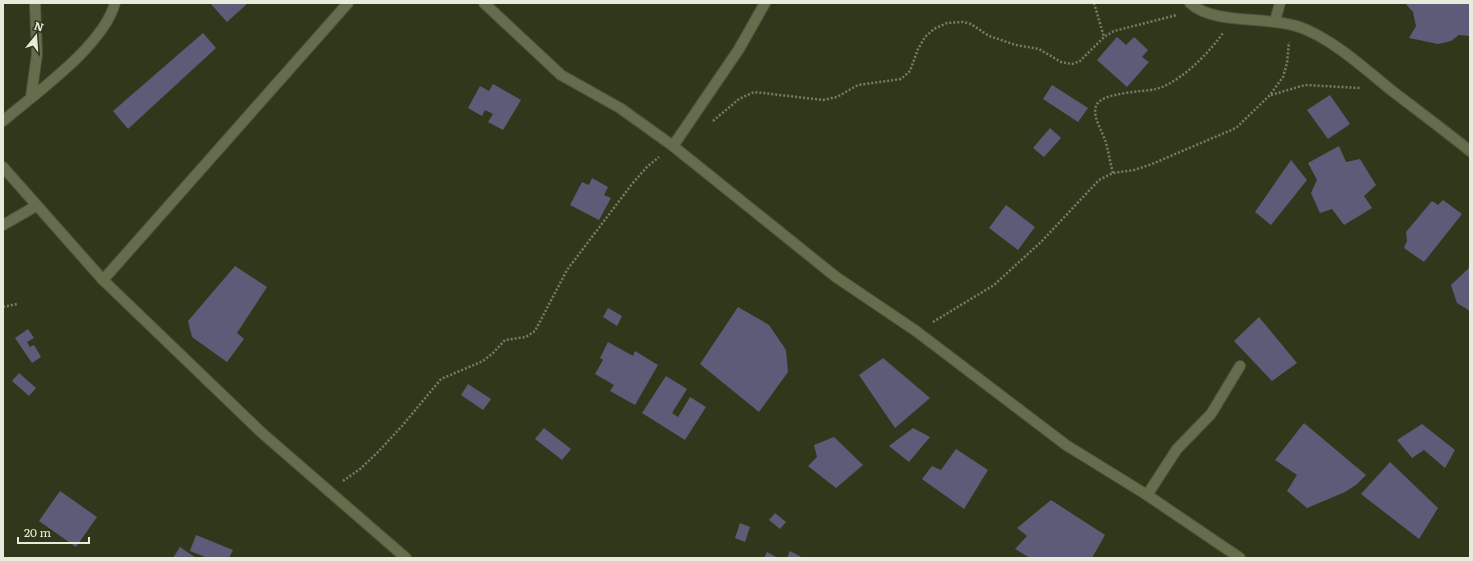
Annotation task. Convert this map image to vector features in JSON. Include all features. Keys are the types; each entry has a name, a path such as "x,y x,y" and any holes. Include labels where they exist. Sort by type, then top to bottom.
{"street":[{"path":"31,97 37,54 35,3"},
{"path":"3,121 76,59 108,22 115,3"},
{"path":"103,280 348,3"},
{"path":"484,3 561,75 620,108 673,146 836,277 916,331 1066,445 1147,495 1240,558"},
{"path":"673,146 739,49 765,3"},
{"path":"1275,21 1280,3"},
{"path":"1193,6 1232,18 1289,23 1307,29 1355,60 1470,151"},
{"path":"3,167 103,280 262,433 406,558"},
{"path":"3,225 36,206"},
{"path":"1147,495 1177,449 1211,414 1240,366"}],"path":[{"path":"1094,3 1104,37"},
{"path":"710,123 739,99 754,92 823,100 836,97 858,85 901,79 910,70 918,48 925,37 934,29 947,23 963,22 971,24 989,36 1016,45 1039,49 1067,64 1080,61 1104,37 1114,31 1178,15 1193,6"},
{"path":"1113,173 1106,142 1095,114 1095,106 1098,101 1106,97 1154,89 1176,80 1221,35 1232,18"},
{"path":"916,331 994,285 1051,231 1100,180 1113,173 1134,170 1236,128 1270,95 1283,76 1287,63 1289,23"},
{"path":"1270,95 1305,85 1362,88"},
{"path":"327,491 360,469 378,452 441,379 483,361 505,340 526,337 535,331 567,270 632,184 647,167 673,146"},
{"path":"3,307 17,304"}],"building":[{"path":"210,3 248,3 227,22"},
{"path":"1405,3 1470,3 1470,36 1459,35 1451,41 1438,44 1409,38 1416,26 1413,12"},
{"path":"203,33 216,48 128,129 113,111"},
{"path":"1117,37 1126,45 1134,37 1148,50 1142,57 1149,62 1127,87 1097,60"},
{"path":"493,84 521,100 503,130 488,122 493,114 485,110 482,116 468,108 480,86 489,91"},
{"path":"1052,85 1088,108 1078,122 1043,99"},
{"path":"1330,95 1350,124 1328,139 1307,110"},
{"path":"1050,128 1061,138 1044,157 1033,148"},
{"path":"1339,146 1346,162 1360,159 1376,185 1364,196 1372,208 1344,225 1332,209 1320,213 1311,193 1317,180 1308,163"},
{"path":"1291,160 1307,180 1271,225 1255,212"},
{"path":"592,178 608,187 604,195 611,198 599,220 570,205 582,182 589,185"},
{"path":"1443,200 1462,214 1424,262 1404,248 1407,241 1406,232 1432,201 1438,205"},
{"path":"1006,205 1035,227 1018,250 989,228"},
{"path":"235,266 267,287 237,333 244,339 227,362 192,337 188,321"},
{"path":"1470,267 1470,311 1457,303 1451,285"},
{"path":"738,307 769,325 786,350 788,372 759,412 700,364"},
{"path":"608,308 622,316 617,326 603,317"},
{"path":"1259,317 1297,363 1272,381 1234,341"},
{"path":"28,329 34,338 27,342 30,347 34,345 41,357 32,363 15,338"},
{"path":"608,342 633,356 635,351 658,365 635,405 610,391 614,385 595,374 603,360 600,358"},
{"path":"883,358 930,398 895,428 859,375"},
{"path":"19,373 36,388 29,396 12,381"},
{"path":"666,376 687,389 672,413 678,417 690,397 706,407 685,440 642,413"},
{"path":"468,384 491,399 483,410 461,395"},
{"path":"1304,423 1366,475 1356,485 1345,492 1307,508 1287,491 1297,475 1275,460"},
{"path":"1422,424 1455,450 1445,468 1424,450 1412,458 1397,440"},
{"path":"544,428 571,449 562,460 535,439"},
{"path":"913,428 930,437 909,462 889,446"},
{"path":"834,437 863,465 836,488 808,466 817,457 814,445"},
{"path":"956,449 988,470 964,509 922,479 932,466 941,470"},
{"path":"1390,462 1438,508 1419,539 1361,494"},
{"path":"60,491 97,517 76,547 39,521"},
{"path":"1051,500 1105,535 1092,558 1030,558 1015,549 1027,536 1017,528"},
{"path":"775,513 786,522 780,529 769,520"},
{"path":"740,523 750,527 745,542 735,538"},
{"path":"196,535 233,550 229,558 208,558 190,551"},
{"path":"180,547 196,558 173,558"},
{"path":"790,551 803,558 787,558"},
{"path":"767,552 778,558 764,558"}]}
